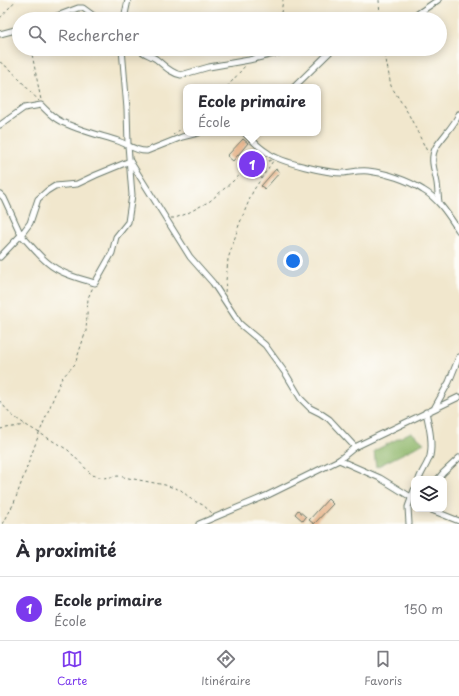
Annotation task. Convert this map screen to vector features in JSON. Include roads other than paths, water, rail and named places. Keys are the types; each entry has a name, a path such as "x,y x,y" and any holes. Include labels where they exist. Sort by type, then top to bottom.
{"street":[{"path":"125,12 128,0"},
{"path":"419,12 438,0"},
{"path":"67,12 78,8 83,8 88,12"},
{"path":"0,34 12,31"},
{"path":"0,194 4,198 21,235 47,262 58,270 76,278 95,282 112,253 116,237 128,222 132,195 123,56"},
{"path":"148,56 155,59 168,70 181,75 224,64 265,56"},
{"path":"297,84 326,56"},
{"path":"0,125 24,108 41,105 59,120 142,151 147,151 186,136"},
{"path":"439,202 437,183 432,161 435,148 459,114"},
{"path":"248,136 259,147 275,158 328,171 344,173 368,171 387,175 424,190 439,202 459,231"},
{"path":"130,161 190,257 213,283 240,324 265,344 301,399 310,408 329,419 354,447"},
{"path":"0,257 30,223 38,199 47,191 55,186 77,184 130,161"},
{"path":"434,408 449,382 459,357"},
{"path":"199,524 268,495 339,460 354,447 459,397"},
{"path":"421,476 430,455 431,442 426,412"},
{"path":"440,476 459,458"},
{"path":"339,460 380,478 411,497"},
{"path":"409,524 408,507 411,500"},
{"path":"437,512 459,521"}],"place":[{"name":"Ecole primaire","path":"252,164"}]}
